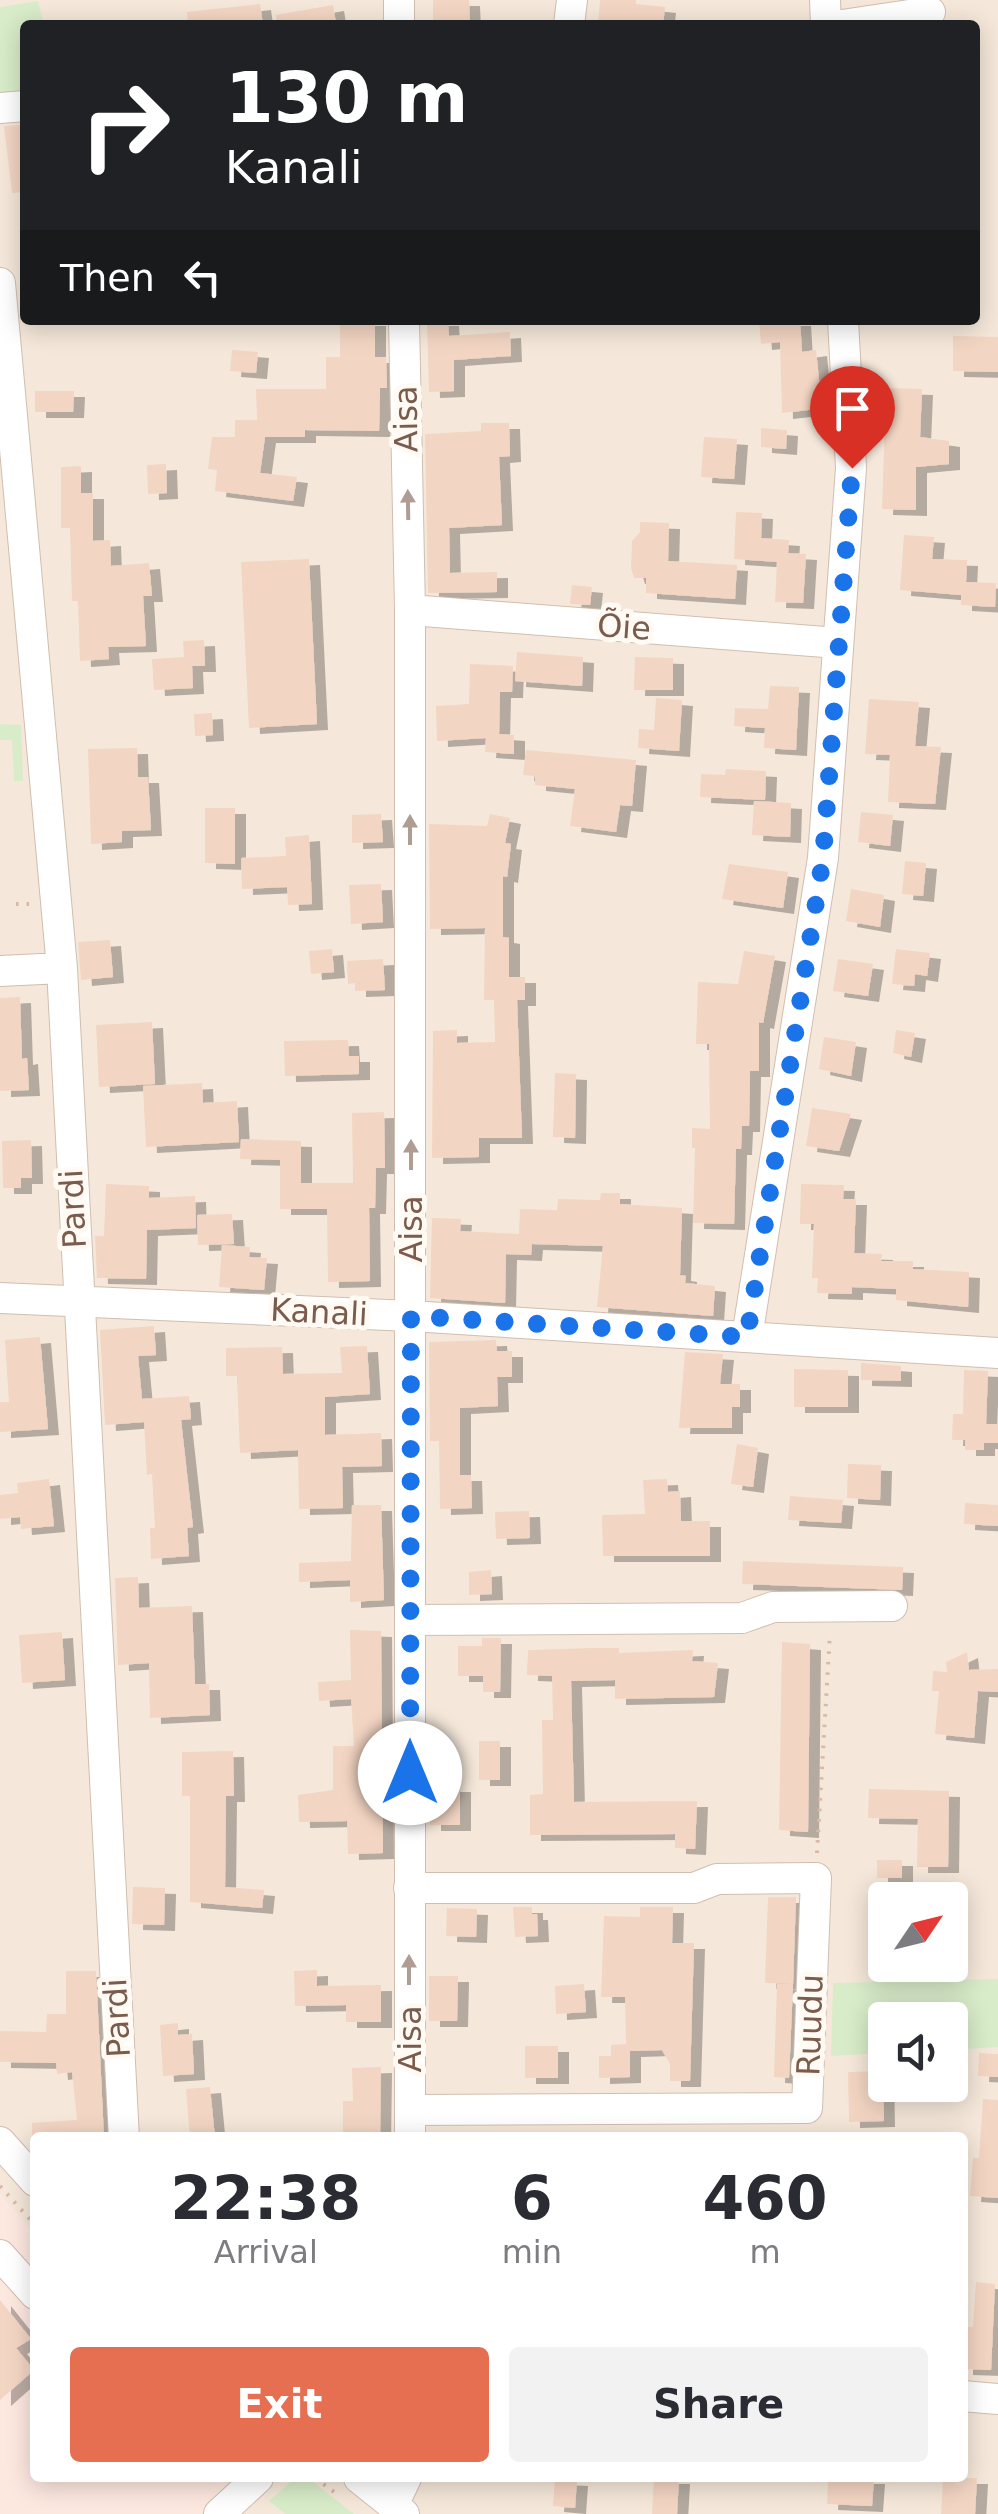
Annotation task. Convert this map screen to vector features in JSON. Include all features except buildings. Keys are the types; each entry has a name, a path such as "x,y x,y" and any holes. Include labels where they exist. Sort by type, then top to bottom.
{"street":[{"path":"876,20 930,12"},
{"name":"Pardi","path":"0,283 62,968 124,2132"},
{"name":"Aisa","path":"404,325 410,610 410,2124"},
{"path":"747,1337 823,858 852,468 843,325"},
{"name":"Õie","path":"410,610 838,643"},
{"path":"0,971 62,968"},
{"name":"Kanali","path":"0,1298 411,1316 998,1353"},
{"path":"411,1620 742,1618 773,1607 892,1606"},
{"path":"409,1888 694,1888 717,1878 816,1878"},
{"name":"Ruudu","path":"410,2124 807,2108 816,1878"},
{"path":"0,2142 30,2175"},
{"path":"0,2254 30,2288"},
{"path":"968,2396 998,2399"},
{"path":"218,2514 254,2482"},
{"path":"366,2482 401,2499"}],"path":[{"path":"816,1878 832,1606"},
{"path":"0,2186 30,2220"}],"shaded area":[{"path":"0,0 998,0 998,2514 200,2514 237,2482 968,2482 968,2132 30,2132 30,2228 0,2195"},
{"path":"0,2195 30,2228 30,2482 237,2482 200,2514 0,2514"}],"green space":[{"path":"38,1 43,20 20,20 20,94 0,96 0,7"},
{"path":"0,724 21,725 23,781 14,781 12,740 0,740"},
{"path":"998,1979 998,2047 968,2049 968,2002 868,2002 868,2054 831,2056 833,1983"},
{"path":"290,2482 313,2482 354,2514 285,2514 269,2501"}],"route":[{"path":"410,1773 411,1316 747,1337 823,858 852,468"}]}
